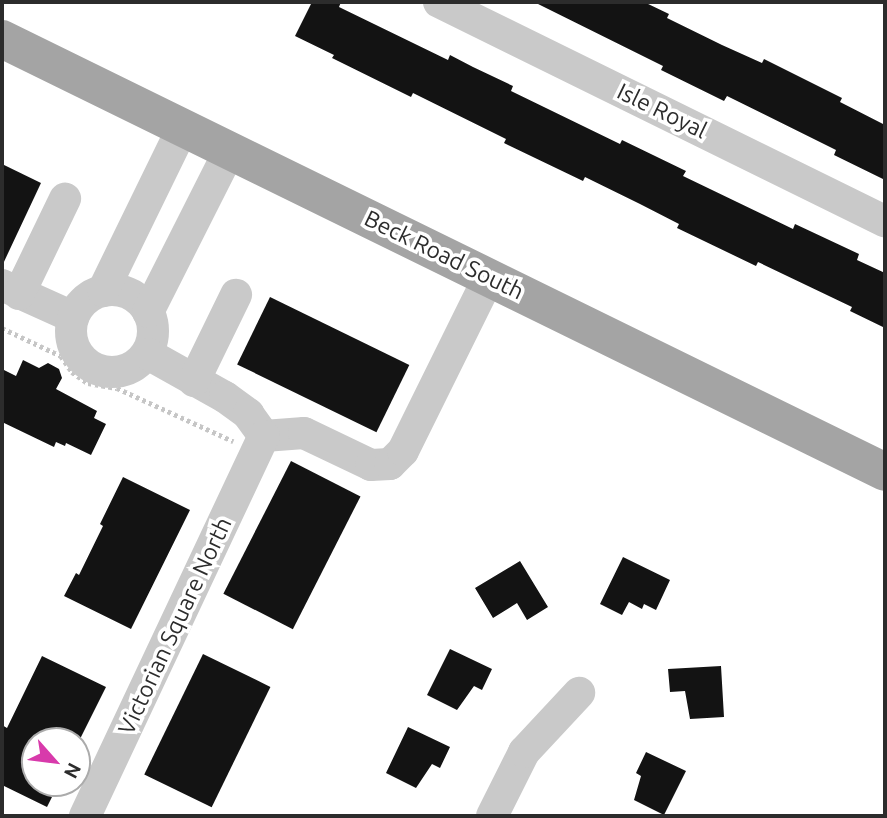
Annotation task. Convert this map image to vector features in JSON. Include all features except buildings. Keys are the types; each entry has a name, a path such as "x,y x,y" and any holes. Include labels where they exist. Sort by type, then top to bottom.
{"main road":[{"name":"Beck Road South","path":"2,39 885,472"}],"street":[{"name":"Isle Royal","path":"439,2 473,9 885,221"},
{"path":"103,291 128,295 148,312 153,326 148,354 134,367 123,372 101,370 79,354 71,332 73,317 80,304 103,291 183,127"},
{"path":"148,312 230,150"},
{"path":"65,199 11,290 73,317"},
{"path":"148,354 225,397 248,414 248,438 304,433 371,465 390,464 403,451 489,277"},
{"path":"194,381 236,295"},
{"name":"Victorian Square North","path":"85,816 248,438"},
{"path":"492,816 524,752 579,693"}],"path":[{"path":"2,328 61,356 72,372 89,383 117,388 248,438"}]}
